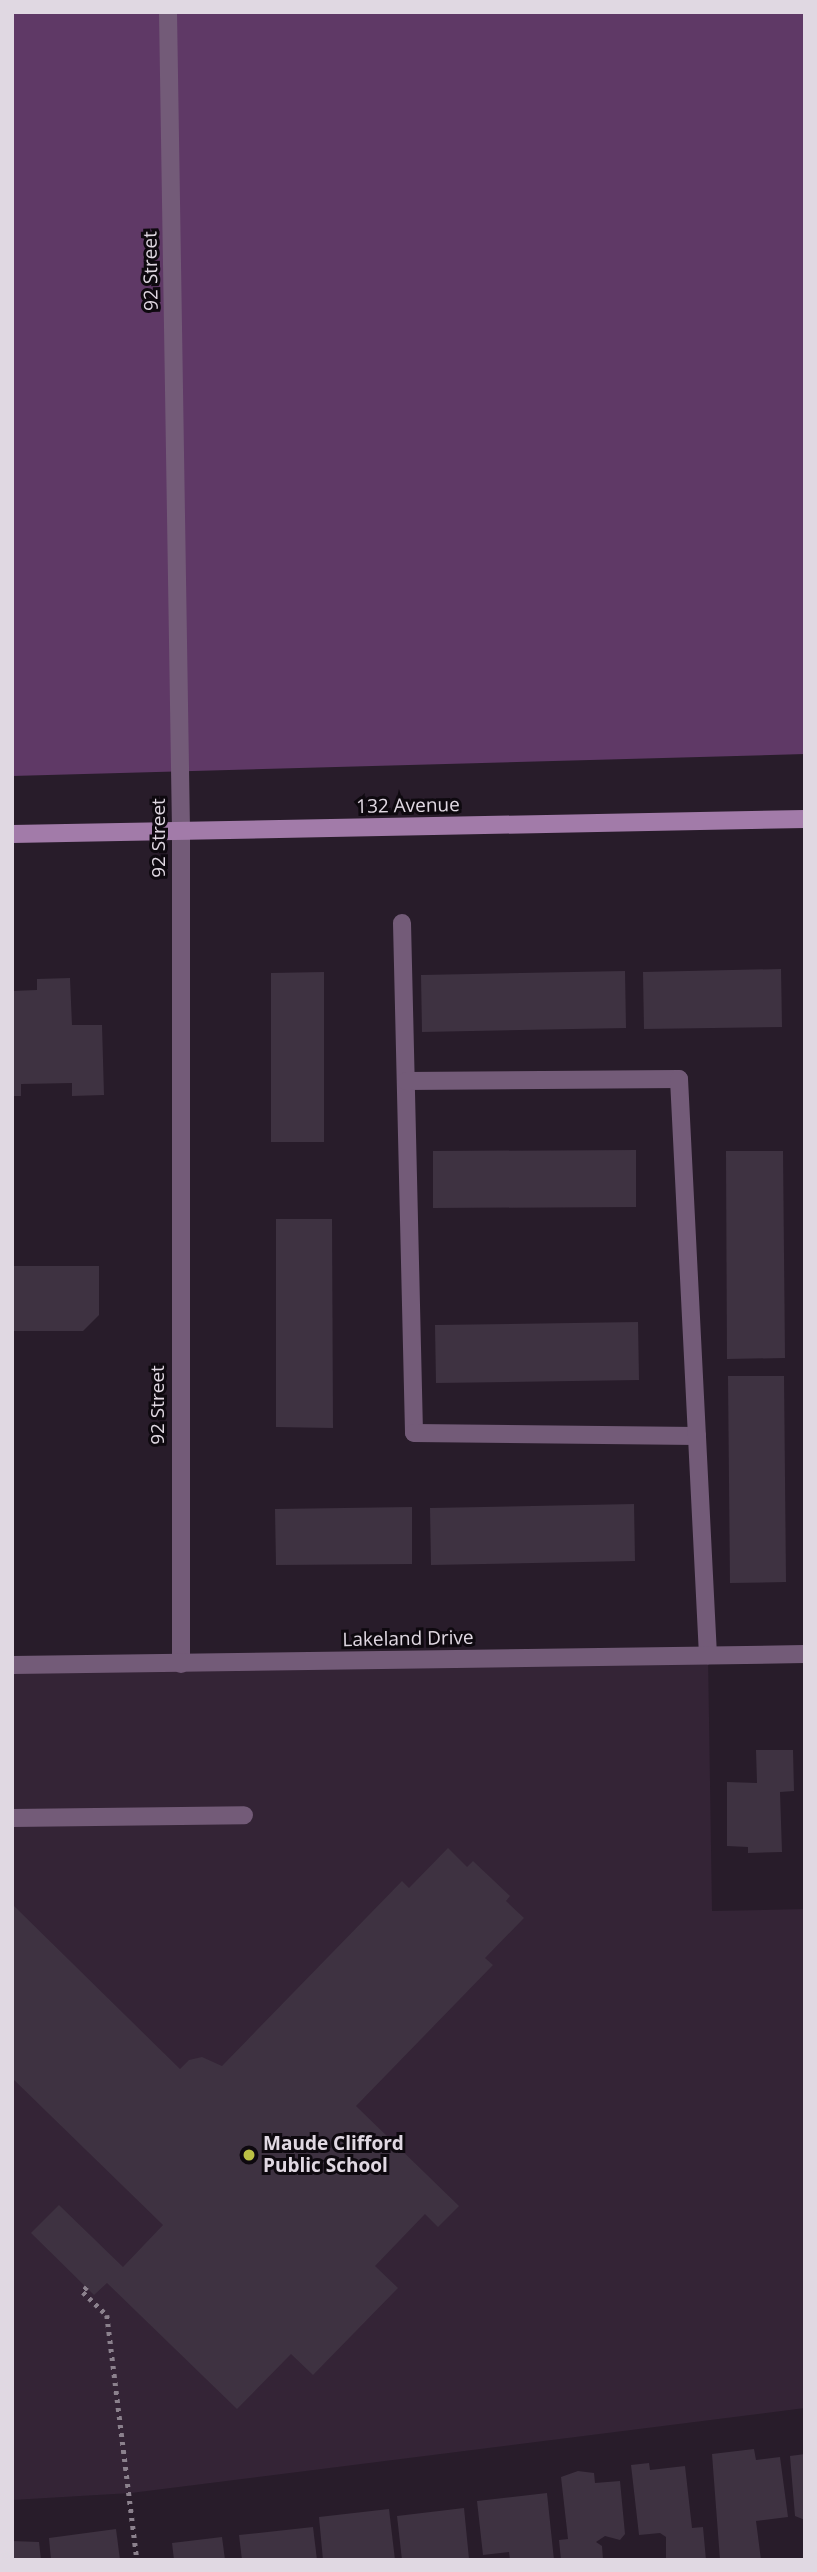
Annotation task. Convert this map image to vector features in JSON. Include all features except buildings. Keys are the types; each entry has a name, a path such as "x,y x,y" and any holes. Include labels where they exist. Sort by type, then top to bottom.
{"main road":[{"name":"132 Avenue","path":"12,834 805,819"}],"street":[{"name":"92 Street","path":"168,12 181,831 181,1664"},
{"path":"402,923 414,1433 697,1436"},
{"path":"406,1081 679,1079 708,1655"},
{"name":"Lakeland Drive","path":"12,1665 805,1654"},
{"path":"12,1818 244,1815"}],"path":[{"path":"87,2287 83,2292 107,2315 137,2560"}],"shaded area":[{"path":"12,12 805,12 805,754 12,776"},
{"path":"708,1655 712,1911 805,1909 805,2408 131,2493 12,2500 12,1665"}],"place":[{"name":"Maude Clifford Public School","path":"249,2155"}]}
